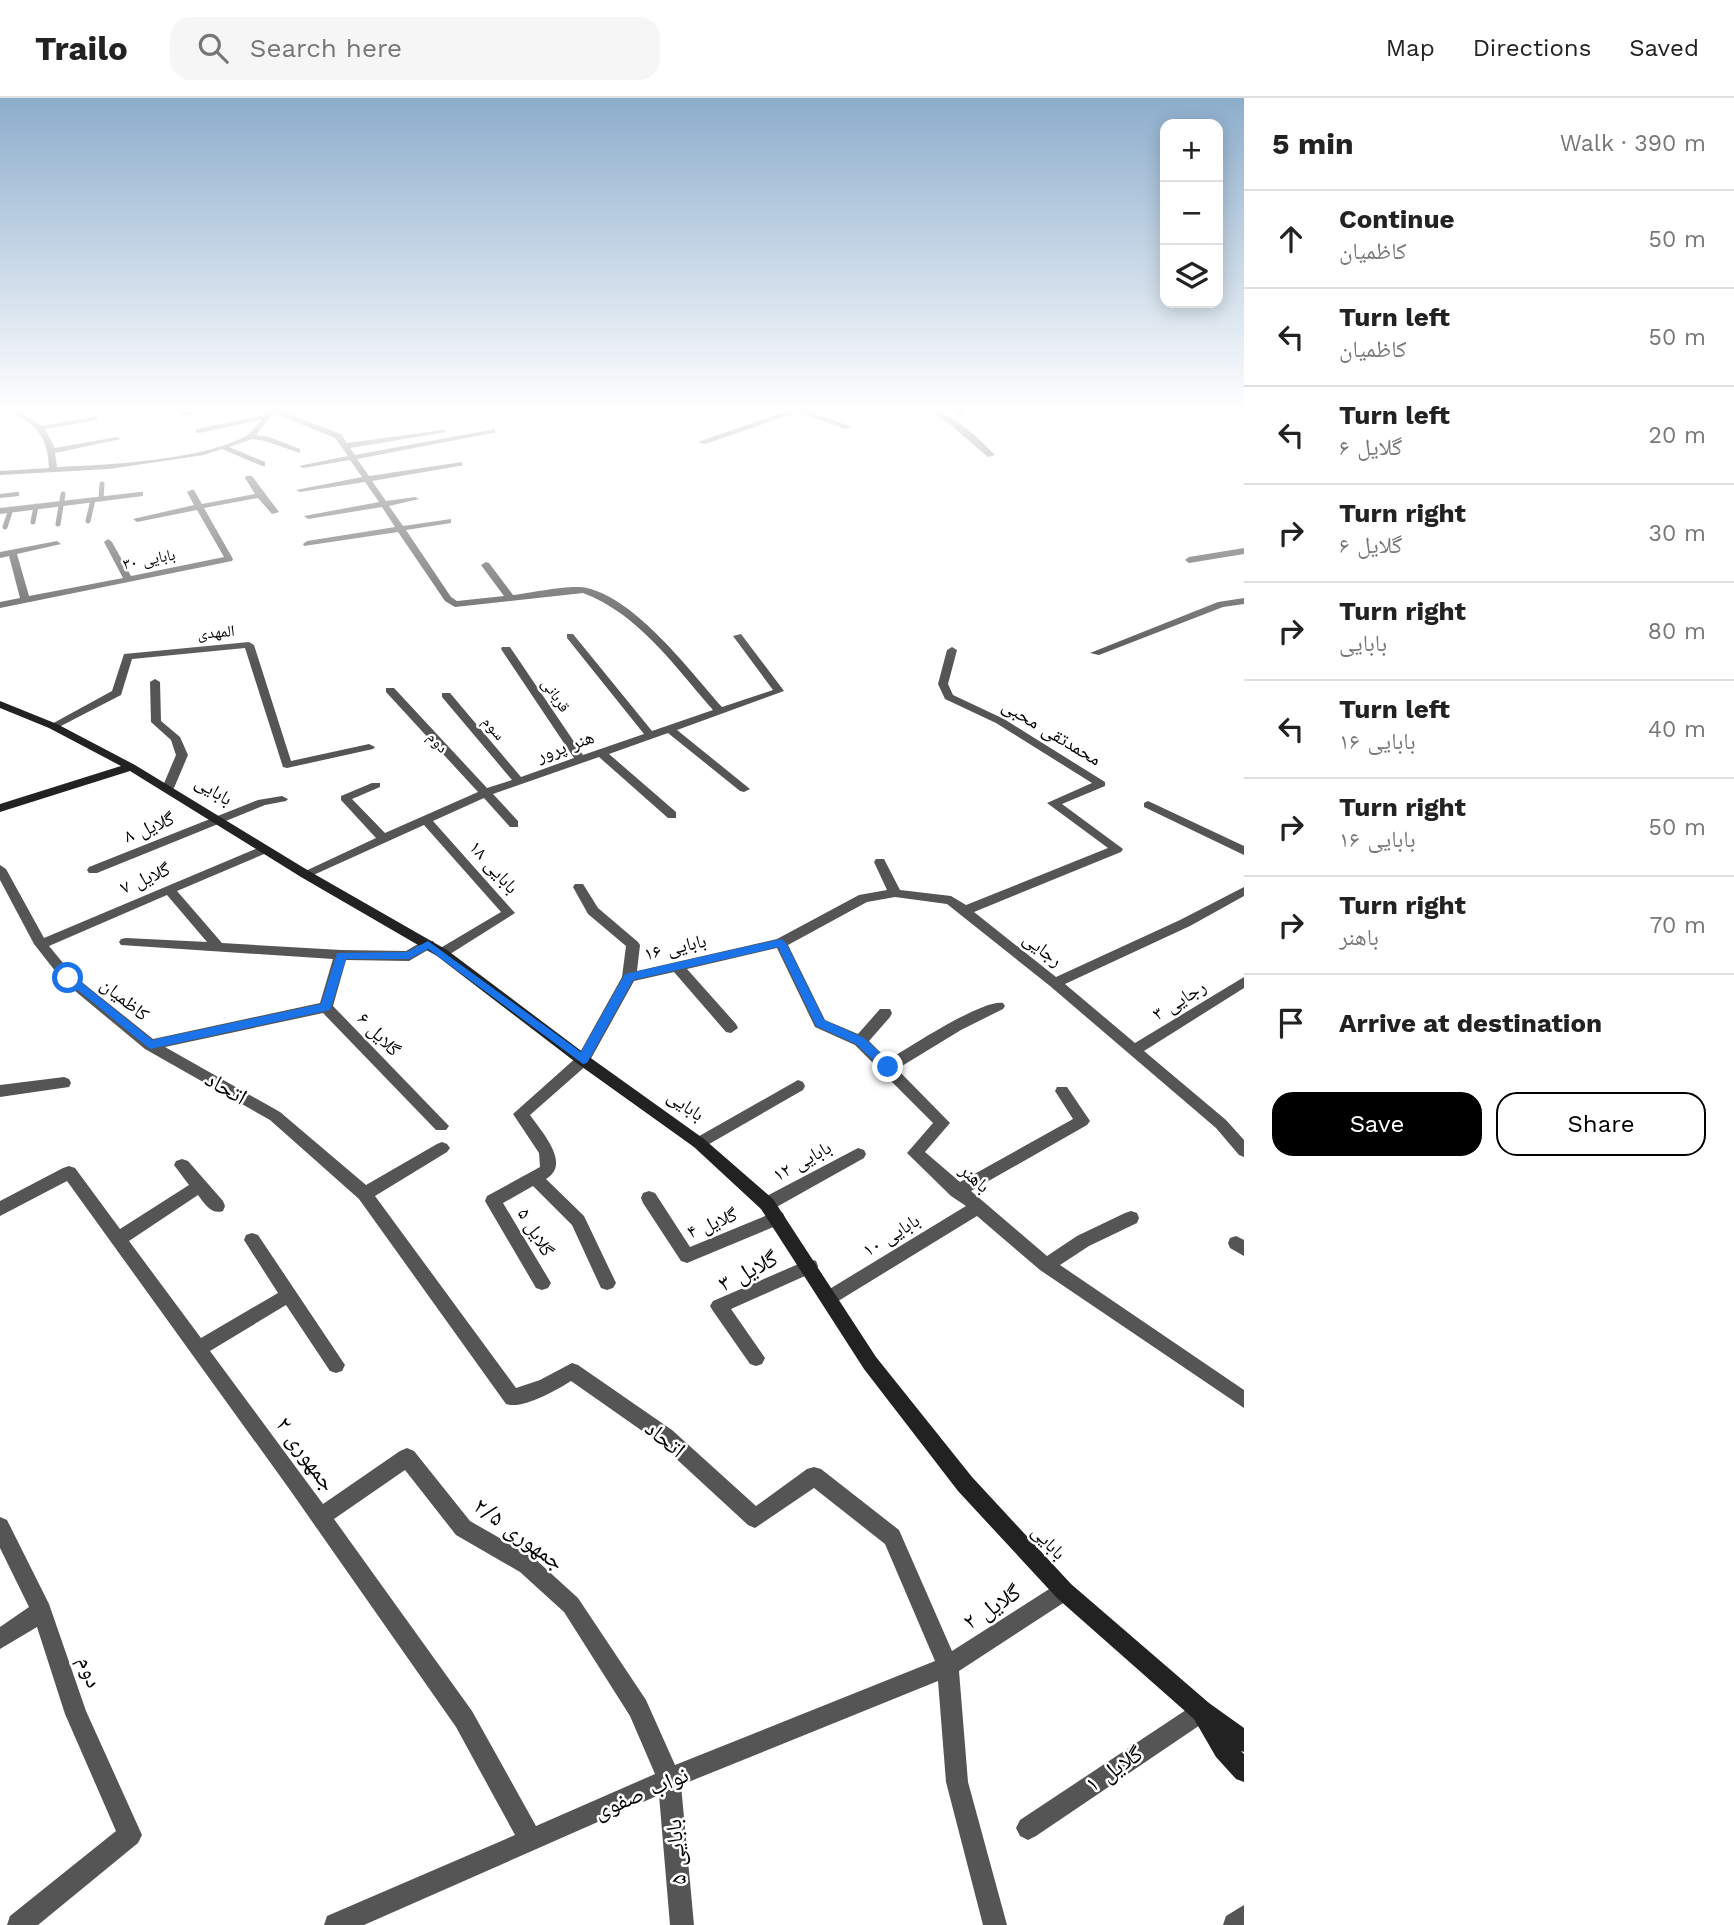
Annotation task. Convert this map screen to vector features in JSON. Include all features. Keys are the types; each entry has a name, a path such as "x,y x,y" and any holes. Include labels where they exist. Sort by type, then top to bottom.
{"main road":[{"name":"بابایی","path":"0,704 52,726 131,767 305,874 435,948 583,1060 699,1143 767,1204 778,1218 870,1363 965,1484 1064,1591 1201,1711 1244,1741"},
{"path":"0,808 131,767"},
{"name":"بابایی","path":"1201,1711 1224,1749 1244,1771"}],"street":[{"path":"0,511 63,499 97,499 138,494"},
{"name":"بابایی ۳۰","path":"0,605 229,559 193,494"},
{"path":"377,494 448,599 455,604 584,590 599,593 633,617 720,711"},
{"path":"137,519 260,495 275,512"},
{"path":"307,516 415,499"},
{"path":"307,544 448,521"},
{"path":"108,542 128,579"},
{"path":"0,555 57,544"},
{"path":"1189,560 1244,551"},
{"path":"12,552 25,600"},
{"path":"486,565 510,598"},
{"path":"1094,653 1221,604 1244,601"},
{"path":"570,636 649,734"},
{"name":"هنر پرور","path":"305,874 485,793 779,691 738,636"},
{"name":"المهدی","path":"52,726 117,693 128,656 249,645 287,765 369,747"},
{"name":"قربانی","path":"506,649 580,759"},
{"name":"محمدتقی محبی","path":"952,650 943,684 949,697 1000,721 1101,784 1053,803 1117,849 964,911"},
{"path":"155,682 156,722 176,739 182,755 168,788"},
{"name":"دوم","path":"390,690 514,824"},
{"name":"سوم","path":"446,695 519,781"},
{"path":"668,728 744,789"},
{"path":"600,752 672,815"},
{"path":"376,785 345,798 383,838"},
{"name":"گلایل ۸","path":"93,870 262,802 282,799"},
{"path":"1148,805 1244,851"},
{"name":"بابایی ۱۸","path":"426,820 509,913 435,948"},
{"name":"گلایل ۷","path":"41,944 265,849"},
{"path":"880,862 895,893"},
{"name":"کاظمیان","path":"0,869 41,944 68,978 150,1045 326,1007"},
{"path":"579,887 593,911 633,945 629,977"},
{"path":"169,889 219,947"},
{"path":"1055,983 1185,923 1244,891"},
{"name":"رجایی","path":"781,943 864,898 895,893 951,900 1055,983 1221,1124 1244,1151"},
{"path":"126,942 341,955 409,956 435,948"},
{"name":"بابایی ۱۶","path":"583,1060 629,977 781,943"},
{"name":"باهنر","path":"781,943 820,1023 860,1041 942,1123 915,1153 976,1208 1046,1265 1244,1400"},
{"path":"326,1007 341,955"},
{"path":"677,966 731,1028"},
{"name":"رجایی ۳","path":"1134,1050 1244,982"},
{"path":"888,1067 956,1026 998,1006"},
{"name":"گلایل ۶","path":"326,1007 441,1126"},
{"path":"860,1041 885,1013"},
{"name":"اتحاد","path":"150,1045 275,1116 365,1194 512,1398 545,1387 572,1371 664,1436 755,1518 814,1476 892,1537 948,1666 957,1782 995,1925"},
{"name":"گلایل ۵","path":"542,1283 493,1201 548,1170 547,1152 521,1114 583,1060"},
{"path":"0,1091 64,1083"},
{"path":"699,1143 798,1086"},
{"path":"957,1191 1082,1121 1062,1091"},
{"path":"365,1194 442,1149"},
{"name":"بابایی ۱۲","path":"767,1204 858,1154"},
{"path":"182,1165 217,1206"},
{"name":"جمهوری ۲","path":"0,1209 69,1172 120,1238 464,1719 531,1840"},
{"path":"535,1178 578,1221 607,1283"},
{"path":"120,1238 200,1186"},
{"name":"گلایل ۴","path":"649,1198 687,1256 778,1218"},
{"name":"بابایی ۱۰","path":"829,1298 976,1208"},
{"path":"1046,1265 1083,1241 1131,1217"},
{"path":"252,1240 336,1366"},
{"name":"گلایل ۳","path":"755,1358 719,1306 810,1266"},
{"path":"199,1348 289,1295"},
{"name":"جمهوری ۲/۵","path":"321,1517 407,1457 463,1528 527,1564 571,1605 638,1708 669,1780"},
{"name":"دوم","path":"0,1527 42,1611 76,1714 130,1835 19,1925"},
{"name":"گلایل ۲","path":"948,1666 1064,1591"},
{"path":"0,1639 42,1611"},
{"name":"نواب صفوی","path":"336,1925 669,1780 948,1666"},
{"name":"گلایل ۱","path":"1028,1828 1201,1711"},
{"name":"بابایی ۵","path":"669,1780 682,1925"},
{"path":"1235,1925 1244,1917"}],"lane":[{"path":"88,522 99,494"},
{"path":"58,524 63,499"},
{"path":"33,522 36,506"},
{"path":"5,527 11,509"}],"route":[{"path":"68,978 150,1045 326,1007 341,955 409,956 428,944 583,1060 629,977 781,943 820,1023 860,1041 888,1067"}]}
